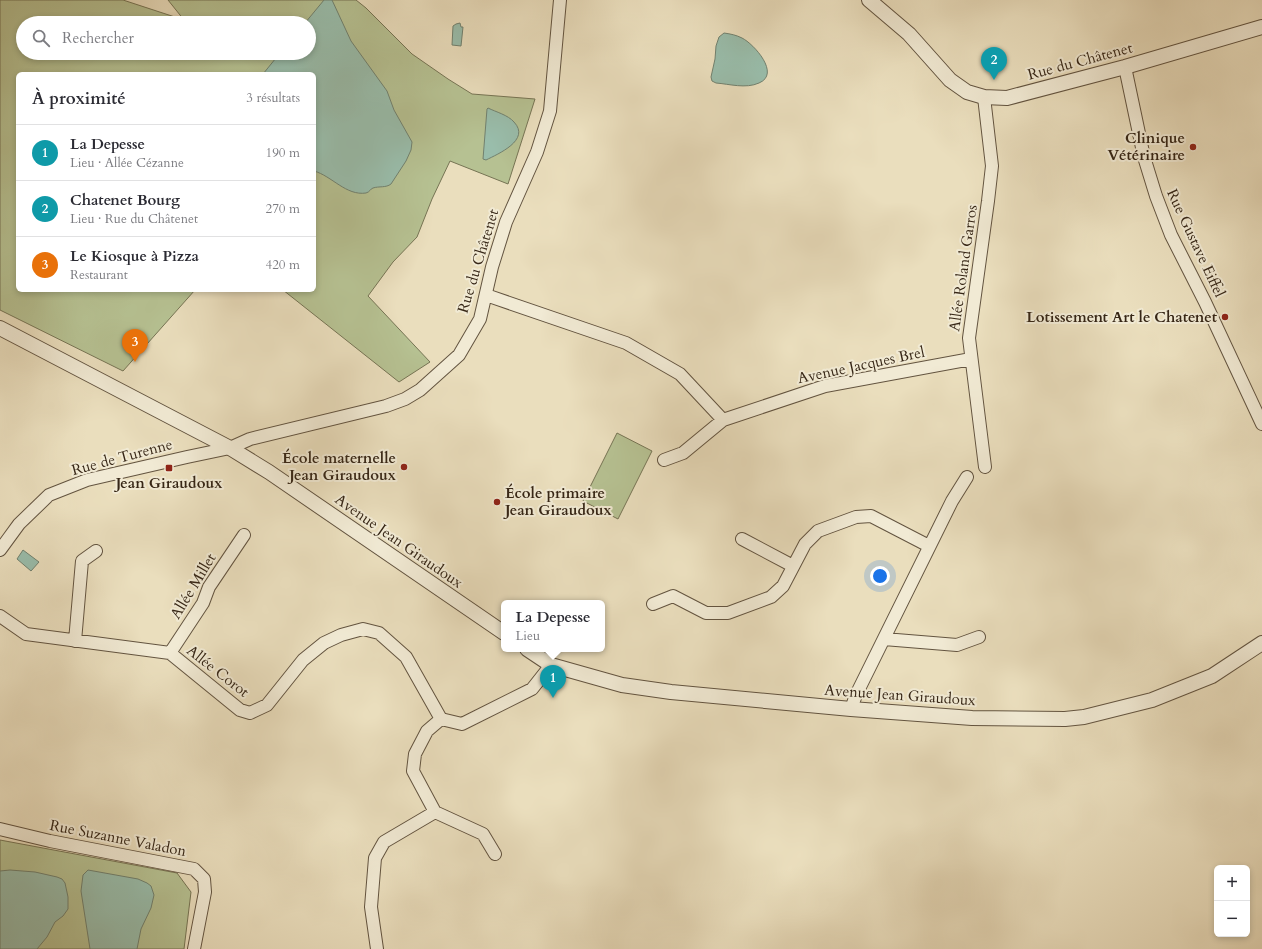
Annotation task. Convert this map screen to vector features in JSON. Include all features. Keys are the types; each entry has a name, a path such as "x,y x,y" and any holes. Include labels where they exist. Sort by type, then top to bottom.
{"street":[{"name":"Rue du Châtenet","path":"230,448 250,439 386,406 405,399 420,390 459,355 480,319 492,267 506,222 537,152 550,111 560,0"},
{"name":"Rue du Châtenet","path":"869,0 909,34 950,80 967,92 984,97 1007,98 1125,67 1262,27"},
{"name":"Rue Gustave Eiffel","path":"1125,67 1144,157 1156,196 1172,234 1262,424"},
{"name":"Allée Roland Garros","path":"984,97 992,166 969,338 985,467"},
{"path":"486,295 626,343 680,374 723,420 683,453 664,460"},
{"name":"Avenue Jean Giraudoux","path":"0,328 230,448 269,472 501,631"},
{"name":"Avenue Jacques Brel","path":"723,420 825,386 971,359"},
{"name":"Rue de Turenne","path":"0,550 19,524 49,495 87,480 230,448"},
{"path":"851,709 856,695 952,501 967,477"},
{"path":"653,604 673,596 706,613 728,613 771,598 783,586 805,544 818,531 856,517 871,516 930,546"},
{"name":"Allée Millet","path":"170,653 203,603 209,587 244,535"},
{"path":"742,539 794,566"},
{"path":"75,641 82,561 96,551"},
{"name":"Allée Corot","path":"0,616 26,634 170,653 240,710 250,713 267,705 303,660 324,643 341,635 363,629 380,633 406,657 441,719"},
{"path":"884,639 957,645 979,637"},
{"name":"Avenue Jean Giraudoux","path":"532,652 551,665 622,685 671,692 851,709 972,718 1065,719 1084,717 1152,700 1212,676 1262,643"},
{"path":"495,854 483,834 435,812 413,771 415,754 427,731 441,719 462,724 532,689 551,665"},
{"path":"376,949 371,907 374,858 384,842 435,812"},
{"name":"Rue Suzanne Valadon","path":"0,829 50,841 194,869 204,879 205,892 194,949"}],"shaded area":[{"path":"0,0 123,0 172,16 16,16 16,60 316,60 316,16 181,16 168,0 356,0 412,54 472,94 535,99 508,184 450,161 432,199 417,237 393,262 368,296 430,362 399,382 286,292 316,292 316,72 16,72 16,292 193,292 123,371 0,310"},
{"path":"324,0 332,0 351,41 387,91 394,110 412,142 411,150 406,161 391,184 387,186 373,188 366,193 352,192 316,172 316,72 265,72 274,60 316,60 316,16 311,16"},
{"path":"460,23 461,27 463,27 461,46 452,45 453,26"},
{"path":"724,33 742,38 753,46 763,59 766,66 767,73 765,79 759,83 749,86 738,86 716,83 712,81 711,77 716,46 719,37"},
{"path":"488,108 514,122 518,129 518,135 511,146 486,160 483,159"},
{"path":"617,433 652,451 618,519 583,501"},
{"path":"23,550 39,562 31,571 17,559"},
{"path":"0,840 177,873 191,892 184,949 0,949"},
{"path":"10,870 35,872 57,877 62,879 65,883 68,897 68,909 63,916 55,922 47,937 37,949 0,949 0,871"},
{"path":"88,870 138,879 151,886 154,895 151,908 141,929 137,949 90,949 81,891 83,875"}],"place":[{"name":"Chatenet Bourg","path":"994,80"},
{"name":"Clinique Vétérinaire","path":"1193,147"},
{"name":"Lotissement Art le Chatenet","path":"1225,317"},
{"name":"Le Kiosque à Pizza","path":"135,362"},
{"name":"École maternelle Jean Giraudoux","path":"404,467"},
{"name":"Jean Giraudoux","path":"169,468"},
{"name":"École primaire Jean Giraudoux","path":"497,502"},
{"name":"La Depesse","path":"553,698"}]}
